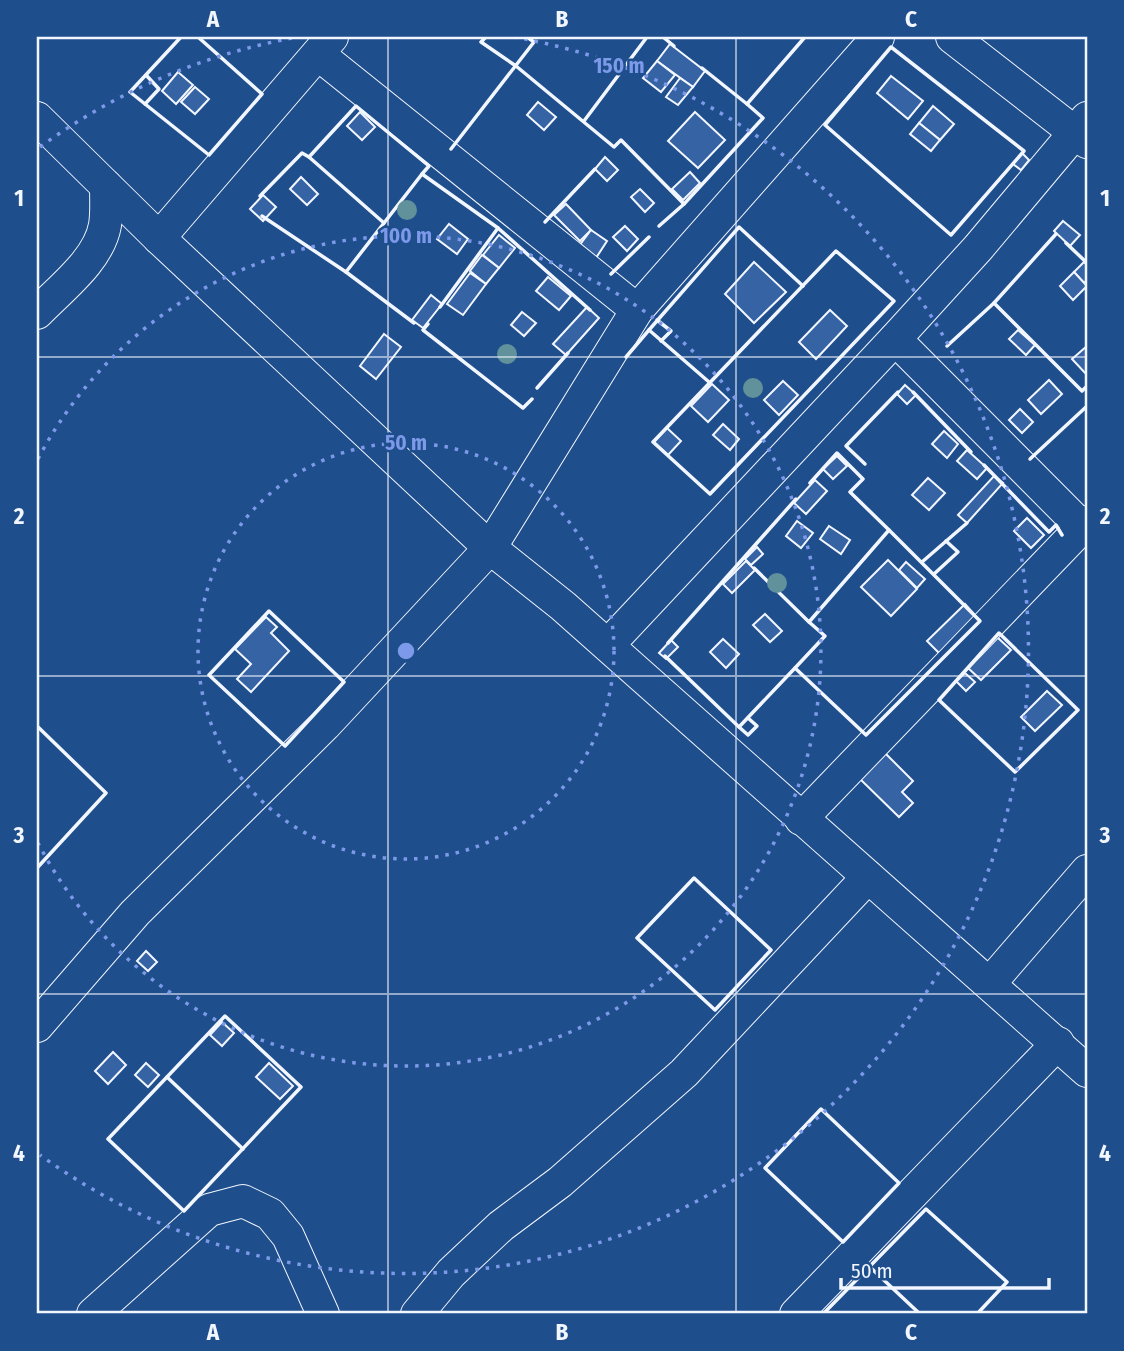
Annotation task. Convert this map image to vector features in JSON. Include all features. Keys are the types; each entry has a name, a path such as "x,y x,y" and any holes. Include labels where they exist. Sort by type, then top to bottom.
{"street":[{"path":"37,1026 135,913 326,725 490,548 637,310 878,37"},
{"path":"608,645 895,339 1083,131 952,37"},
{"path":"159,238 325,45 637,310"},
{"path":"37,118 159,238 490,548 608,645 801,819 991,982 1087,1071"},
{"path":"37,313 84,264 99,243 105,225 106,186"},
{"path":"801,819 1085,525 895,339"},
{"path":"991,982 1087,871"},
{"path":"417,1314 451,1273 501,1226 560,1182 684,1073 868,877"},
{"path":"796,1314 1058,1043"},
{"path":"93,1314 209,1210 243,1201 270,1214 288,1236 323,1314"}],"building":[{"path":"670,44 705,71 693,87 657,61"},
{"path":"657,61 675,75 661,92 643,78"},
{"path":"178,72 193,85 176,104 162,91"},
{"path":"891,76 923,101 908,119 877,93"},
{"path":"680,78 693,87 678,105 666,97"},
{"path":"195,87 209,99 195,114 181,102"},
{"path":"538,102 556,117 544,130 527,115"},
{"path":"933,106 954,124 940,140 919,123"},
{"path":"360,112 375,127 362,140 347,126"},
{"path":"695,112 725,140 698,168 668,141"},
{"path":"919,123 940,140 931,151 910,134"},
{"path":"1022,153 1029,160 1021,170 1013,164"},
{"path":"605,157 618,170 607,181 595,169"},
{"path":"690,172 700,183 683,200 672,189"},
{"path":"301,177 318,194 307,205 290,189"},
{"path":"640,189 654,203 645,212 631,197"},
{"path":"263,195 276,207 263,221 250,209"},
{"path":"566,204 591,230 580,241 554,215"},
{"path":"1063,221 1080,235 1070,246 1054,231"},
{"path":"449,224 468,239 457,254 437,239"},
{"path":"625,226 638,239 627,251 613,237"},
{"path":"591,230 607,241 596,258 579,246"},
{"path":"499,235 515,248 499,268 483,255"},
{"path":"482,255 499,268 486,284 470,271"},
{"path":"754,262 786,292 754,323 725,294"},
{"path":"1084,262 1087,265 1087,280 1084,283 1074,272"},
{"path":"1074,272 1087,286 1073,300 1060,286"},
{"path":"470,273 486,284 463,315 447,304"},
{"path":"548,277 571,296 559,310 536,291"},
{"path":"431,295 442,304 423,328 412,320"},
{"path":"587,307 599,318 566,355 553,344"},
{"path":"830,310 847,326 816,359 799,342"},
{"path":"522,312 536,323 524,336 511,325"},
{"path":"1018,330 1035,345 1026,355 1009,339"},
{"path":"384,334 401,347 376,379 360,366"},
{"path":"1087,346 1087,375 1072,359"},
{"path":"1049,380 1062,394 1041,414 1028,400"},
{"path":"783,381 798,395 779,415 764,400"},
{"path":"712,384 729,400 708,422 691,406"},
{"path":"905,385 916,395 907,404 897,394"},
{"path":"1020,409 1033,422 1022,433 1009,420"},
{"path":"723,424 739,439 730,450 713,435"},
{"path":"667,428 681,441 668,455 654,442"},
{"path":"944,431 958,444 947,458 932,444"},
{"path":"967,450 987,468 977,479 957,461"},
{"path":"837,456 847,466 833,479 823,469"},
{"path":"994,476 1003,483 967,523 958,515"},
{"path":"928,478 945,493 929,510 912,495"},
{"path":"815,480 827,491 806,514 794,503"},
{"path":"1027,518 1044,535 1031,548 1014,531"},
{"path":"797,521 813,533 801,548 786,536"},
{"path":"829,526 850,540 841,554 820,539"},
{"path":"757,547 763,554 751,565 745,559"},
{"path":"888,560 917,589 891,616 861,587"},
{"path":"746,561 755,570 732,593 723,584"},
{"path":"906,562 925,579 917,588 899,570"},
{"path":"965,604 980,621 943,657 927,641"},
{"path":"765,614 782,631 770,642 753,625"},
{"path":"266,617 277,627 271,633 289,651 251,692 237,679 251,664 235,649"},
{"path":"997,637 1011,650 981,680 967,667"},
{"path":"723,639 739,654 726,668 710,652"},
{"path":"671,640 678,647 666,659 659,653"},
{"path":"965,673 975,682 966,691 956,681"},
{"path":"1047,691 1062,705 1035,731 1021,717"},
{"path":"884,752 913,781 902,792 913,803 899,817 859,778"},
{"path":"146,951 157,962 148,971 137,961"},
{"path":"222,1022 234,1033 222,1046 210,1035"},
{"path":"113,1052 126,1065 108,1084 95,1071"},
{"path":"146,1063 159,1075 148,1087 135,1075"},
{"path":"269,1063 293,1086 280,1099 256,1077"}],"wall":[{"path":"181,37 130,92 209,155 262,94 198,37"},
{"path":"486,37 481,42 516,66 614,147 621,140 684,204 763,118 747,104"},
{"path":"451,149 534,42 527,37"},
{"path":"584,121 647,37"},
{"path":"663,37 674,46"},
{"path":"702,68 747,104 805,37"},
{"path":"891,47 1024,151 951,235 825,125 891,47"},
{"path":"145,104 159,89 146,75"},
{"path":"384,223 309,157 356,106 429,166 422,174"},
{"path":"260,196 302,153 309,157"},
{"path":"545,222 595,169"},
{"path":"414,323 346,272 422,174 498,228"},
{"path":"659,226 684,204"},
{"path":"262,216 346,272"},
{"path":"709,382 649,330 739,227 803,286"},
{"path":"440,307 498,228 590,310"},
{"path":"1056,234 994,303 1082,391 1087,386"},
{"path":"611,274 649,237"},
{"path":"1066,243 1087,263"},
{"path":"836,251 894,301 710,494 653,442 836,251"},
{"path":"947,346 994,303"},
{"path":"657,320 671,331 661,341"},
{"path":"428,324 423,330 523,408 532,399"},
{"path":"626,357 649,330"},
{"path":"537,388 568,353"},
{"path":"865,464 846,446 898,392"},
{"path":"913,392 971,452"},
{"path":"1030,459 1086,407"},
{"path":"810,483 837,453 863,479 850,492 889,530"},
{"path":"984,465 1049,532 1056,525 1062,535"},
{"path":"668,643 796,499"},
{"path":"922,562 967,523"},
{"path":"889,530 980,621 866,735 795,668 825,636 809,622 889,530"},
{"path":"934,574 958,552 946,541"},
{"path":"754,568 809,622"},
{"path":"269,611 344,682 285,746 209,675 269,611"},
{"path":"999,633 1078,710 1015,772 939,700 999,633"},
{"path":"665,656 739,727 795,668"},
{"path":"739,727 748,735 757,726 748,718"},
{"path":"37,726 106,793 37,868"},
{"path":"694,878 771,950 715,1010 637,938 694,878"},
{"path":"225,1016 301,1087 184,1211 108,1139 225,1016"},
{"path":"167,1077 243,1149"},
{"path":"821,1109 899,1183 843,1242 765,1168 821,1109"},
{"path":"823,1314 926,1209 1007,1282 977,1314"},
{"path":"871,1268 920,1314"}]}
